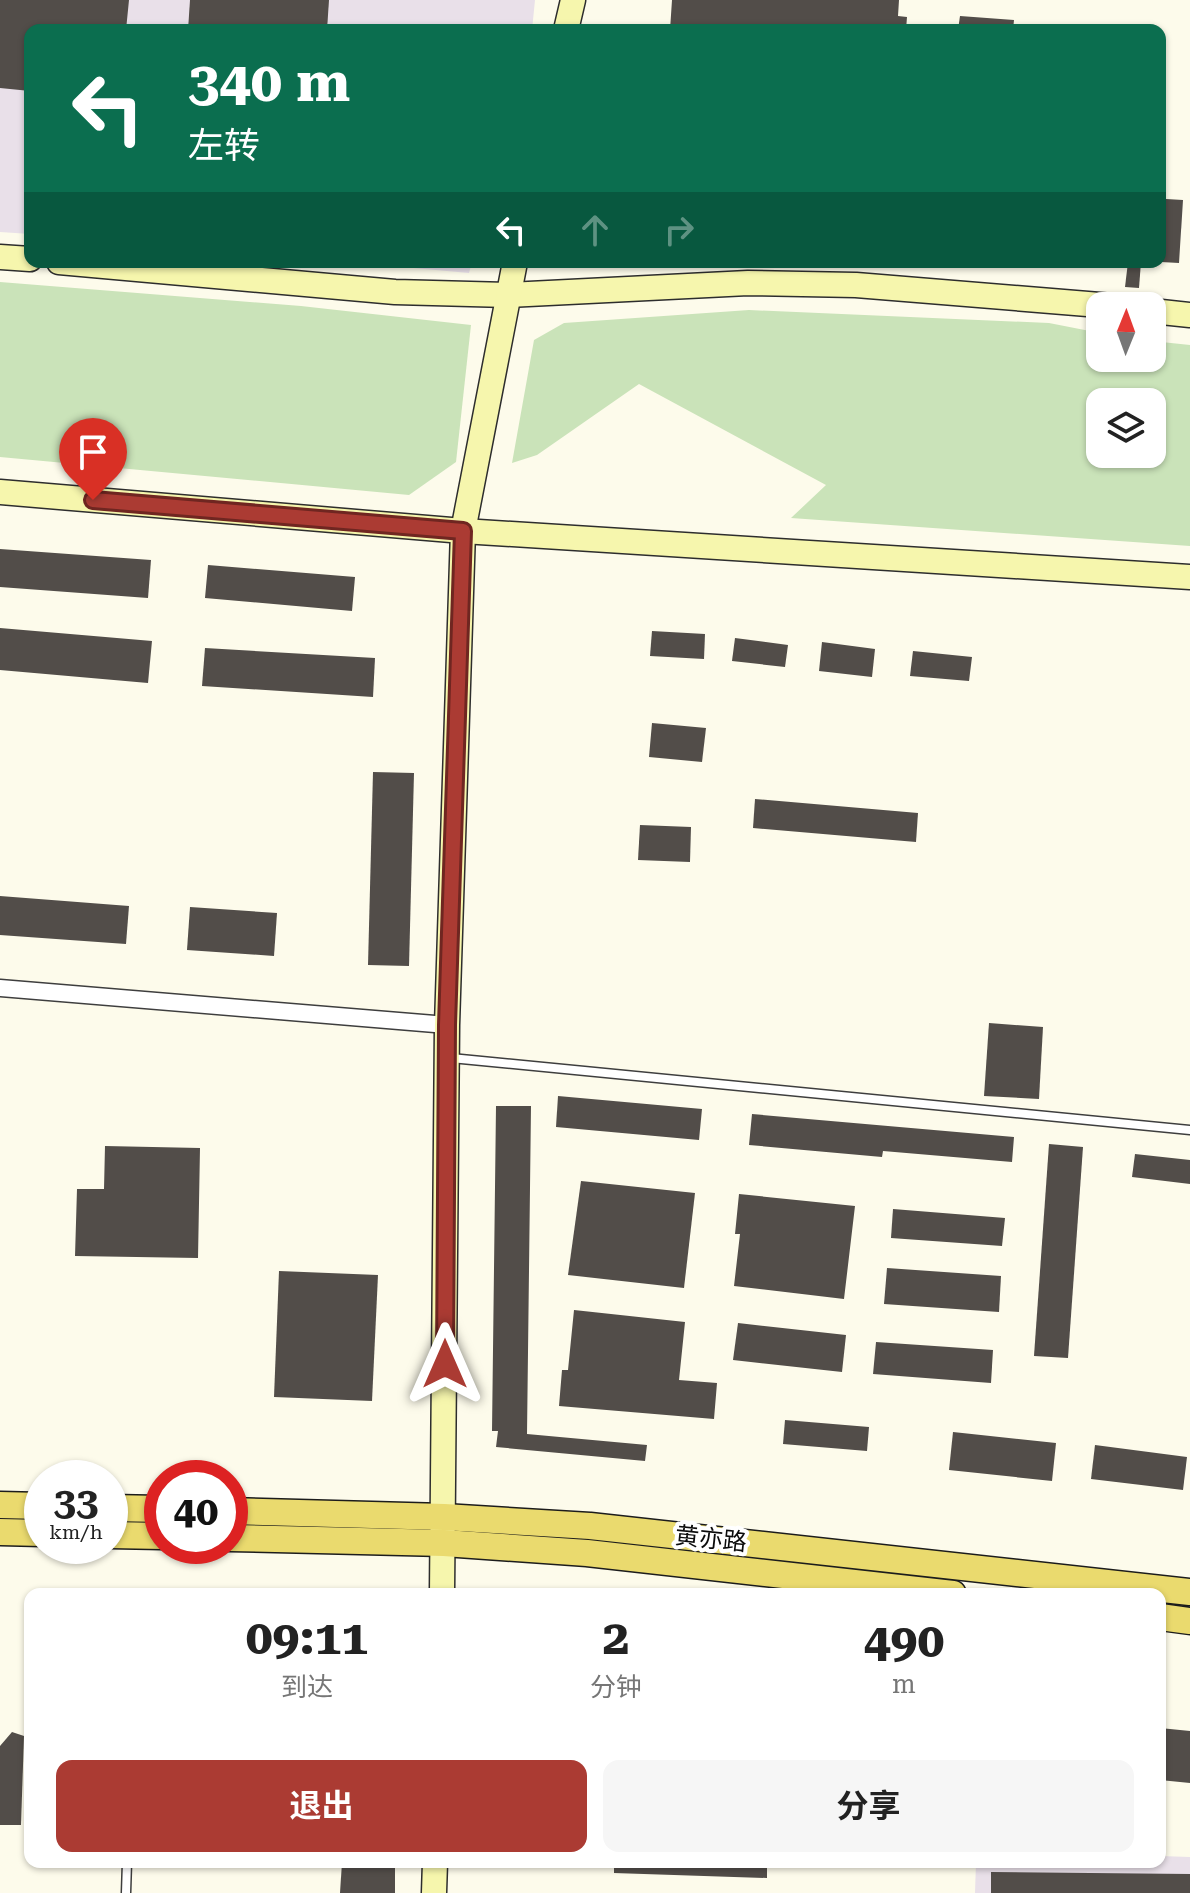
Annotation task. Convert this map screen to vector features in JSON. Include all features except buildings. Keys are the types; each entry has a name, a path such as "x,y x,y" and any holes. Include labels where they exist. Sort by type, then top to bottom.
{"main road":[{"path":"0,1505 24,1506"},
{"name":"黄亦路","path":"248,1512 444,1517 590,1526 1154,1588"},
{"path":"0,1532 24,1533"},
{"name":"黄亦路","path":"248,1538 444,1543 603,1555 899,1588"},
{"name":"黄亦路","path":"1166,1589 1190,1592"},
{"path":"1166,1618 1190,1621"}],"street":[{"path":"567,24 573,0"},
{"path":"0,257 24,259"},
{"path":"126,268 395,292 508,295 748,283 840,285 1086,304"},
{"path":"442,1588 447,1025 463,531 514,268"},
{"path":"1166,312 1190,315"},
{"path":"0,492 463,531 1190,577"},
{"path":"0,988 447,1025"},
{"path":"434,1893 435,1868"}],"lane":[{"path":"447,1058 1190,1130"},
{"path":"126,1893 127,1868"}],"shaded area":[{"path":"0,0 535,0 533,24 24,24 24,234 0,232"},
{"path":"414,268 470,268 469,273"},
{"path":"1166,1856 1190,1857 1190,1893 975,1893 976,1868 1166,1868"}],"green space":[{"path":"0,282 301,306 471,325 456,462 409,495 0,457"},
{"path":"749,310 1049,323 1086,330 1086,372 1166,372 1166,342 1190,345 1190,546 791,518 826,485 639,384 537,455 512,463 534,340 564,323"}],"route":[{"path":"93,500 463,531 447,1025 445,1364"}]}
